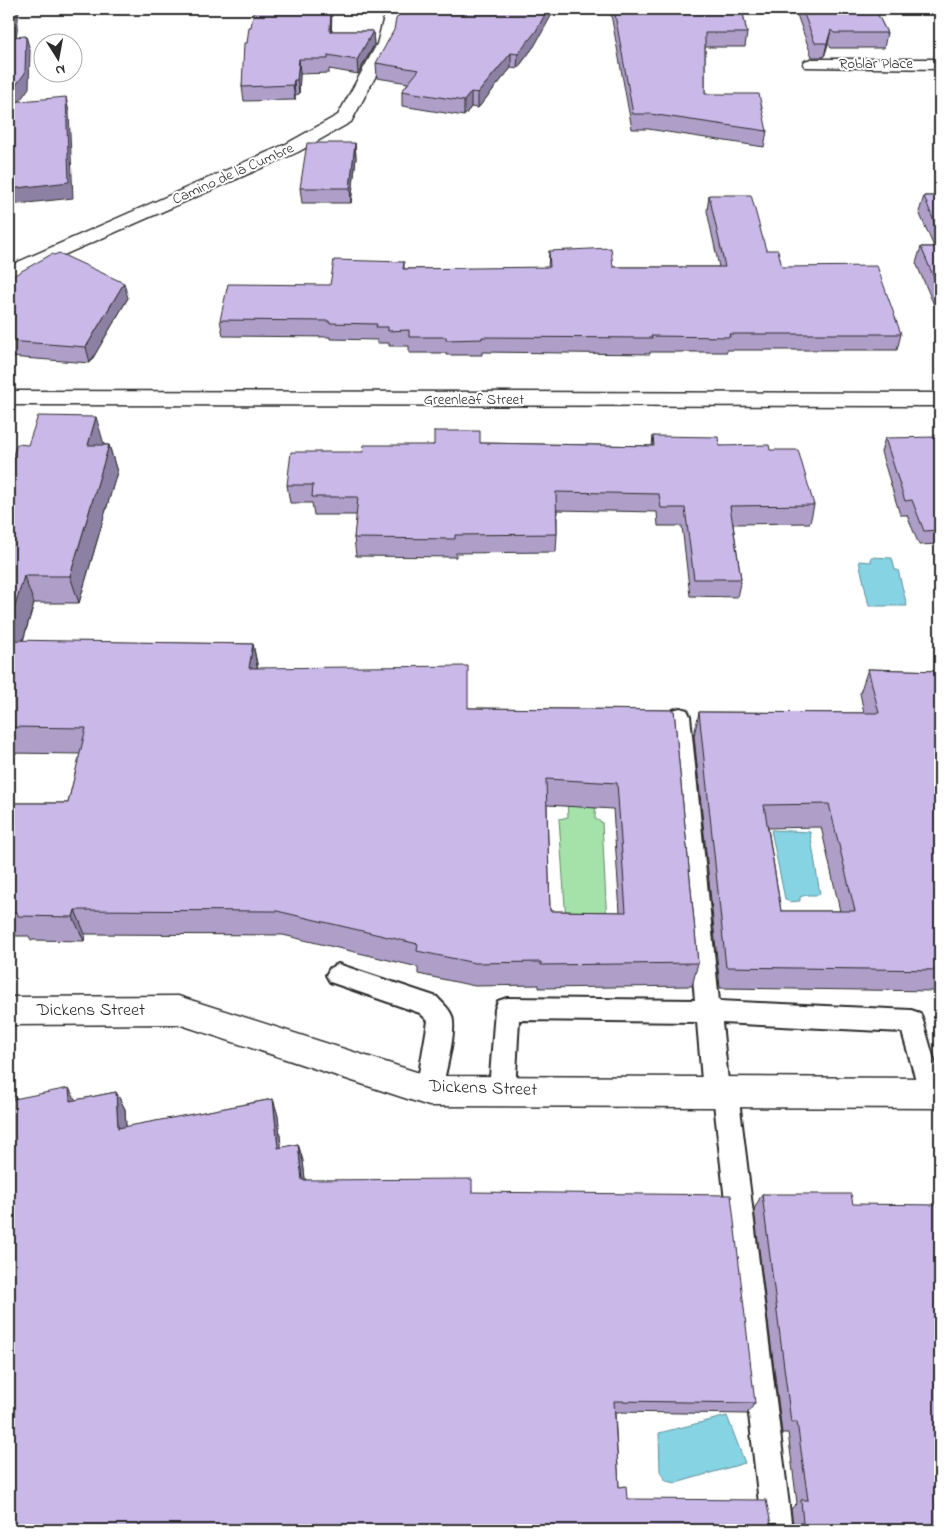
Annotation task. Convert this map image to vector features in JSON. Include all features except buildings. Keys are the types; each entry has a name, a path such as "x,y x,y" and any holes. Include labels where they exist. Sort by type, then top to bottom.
{"street":[{"name":"Camino de la Cumbre","path":"9,273 292,148 345,118 384,44 393,9"},
{"name":"Roblar Place","path":"812,64 940,64"},
{"name":"Greenleaf Street","path":"9,398 940,400"},
{"name":"Dickens Street","path":"9,1011 178,1010 429,1090 936,1093"}],"lane":[{"path":"680,716 708,1010 777,1530"},
{"path":"338,975 428,1006 440,1018 440,1031 429,1090"},
{"path":"502,1091 507,1010 708,1010 911,1021 936,1093"}],"green space":[{"path":"566,784 596,785 595,819 602,822 607,923 566,922 559,819 568,817"}],"water":[{"path":"871,557 892,558 895,570 898,570 907,606 869,606 859,561 871,562"},
{"path":"771,830 810,832 820,894 800,897 800,901 789,902 785,899"},
{"path":"727,1416 745,1463 676,1483 666,1481 660,1471 659,1433"}]}
